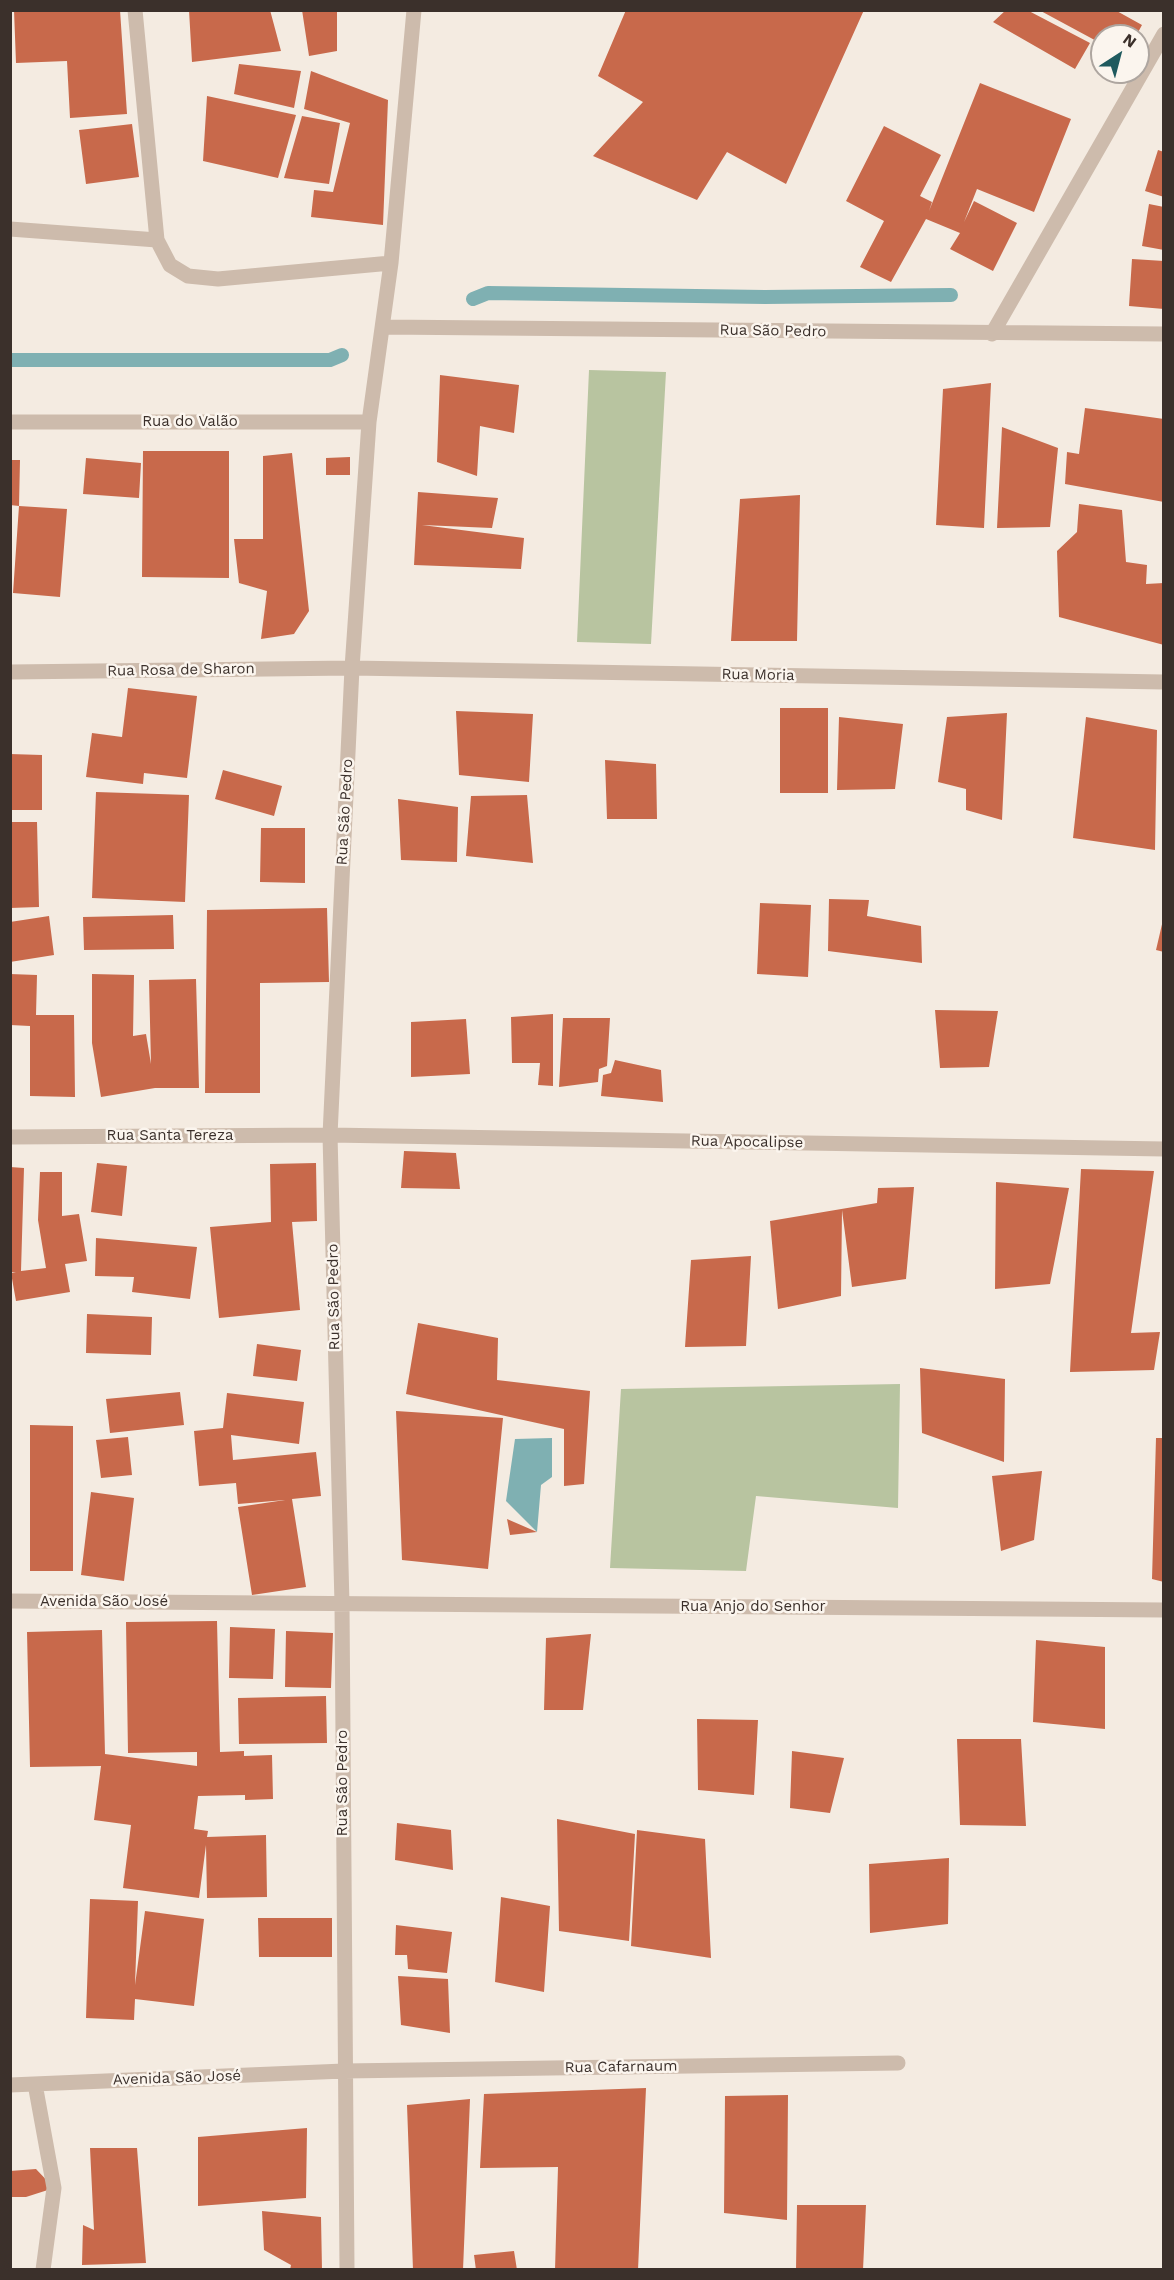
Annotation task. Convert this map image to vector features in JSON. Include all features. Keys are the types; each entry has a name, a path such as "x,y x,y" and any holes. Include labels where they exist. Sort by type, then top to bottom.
{"street":[{"path":"135,10 157,240 170,265 188,276 218,279 391,262"},
{"name":"Rua São Pedro","path":"347,2270 342,1604 330,1135 352,668 369,422 391,262 414,10"},
{"path":"992,334 1164,34"},
{"path":"10,230 157,240"},
{"name":"Rua São Pedro","path":"383,327 1164,334"},
{"name":"Rua do Valão","path":"10,422 369,422"},
{"name":"Rua Rosa de Sharon","path":"10,672 352,668"},
{"name":"Rua Moria","path":"352,668 1164,682"},
{"name":"Rua Santa Tereza","path":"10,1137 330,1135"},
{"name":"Rua Apocalipse","path":"330,1135 1164,1149"},
{"name":"Avenida São José","path":"10,1601 342,1604"},
{"name":"Rua Anjo do Senhor","path":"342,1604 1164,1610"},
{"name":"Rua Cafarnaum","path":"344,2072 898,2063"},
{"name":"Avenida São José","path":"10,2085 344,2072"},
{"path":"35,2084 54,2188 43,2270"}],"green space":[{"path":"589,370 666,372 651,644 577,642"},
{"path":"900,1384 898,1508 756,1496 746,1571 610,1568 621,1389"}],"water":[{"path":"552,1438 552,1477 541,1485 537,1532 506,1501 515,1439"}],"building":[{"path":"14,10 120,10 127,114 70,118 67,61 16,63"},
{"path":"189,10 270,10 281,51 192,62"},
{"path":"302,10 337,10 337,51 309,56"},
{"path":"626,10 864,10 786,184 727,152 697,200 593,156 643,102 598,76"},
{"path":"1006,10 1027,10 1090,43 1075,69 993,22"},
{"path":"1039,10 1115,10 1140,24 1090,24 1090,38"},
{"path":"239,64 301,71 294,108 234,94"},
{"path":"311,71 388,100 383,225 311,217 314,190 333,192 350,123 304,109"},
{"path":"980,83 1071,119 1034,212 977,189 964,222 974,201 1017,223 993,271 950,249 960,233 926,219 891,282 860,267 884,221 846,201 884,126 941,155 920,196 932,202 929,211"},
{"path":"207,96 296,115 278,178 203,161"},
{"path":"302,116 340,123 329,184 284,178"},
{"path":"132,124 139,177 86,184 79,130"},
{"path":"1158,150 1164,152 1164,197 1145,191"},
{"path":"1149,204 1164,207 1164,250 1142,246"},
{"path":"1132,259 1164,261 1164,309 1129,306"},
{"path":"440,375 519,385 514,433 480,426 477,476 437,462"},
{"path":"991,383 984,528 936,525 943,389"},
{"path":"1085,408 1164,419 1164,502 1065,484 1067,452 1079,454"},
{"path":"1002,427 1058,448 1050,527 997,528"},
{"path":"143,451 229,451 229,578 142,577"},
{"path":"292,453 309,611 294,634 261,639 267,591 239,583 234,539 263,539 263,456"},
{"path":"350,457 350,475 326,475 326,458"},
{"path":"86,458 141,463 139,498 83,494"},
{"path":"10,460 20,460 19,506 10,505"},
{"path":"418,492 498,498 492,528 422,525 524,538 521,569 414,565"},
{"path":"800,495 797,641 731,641 740,499"},
{"path":"1079,504 1122,510 1126,562 1147,565 1146,584 1164,583 1164,645 1059,617 1057,551 1077,532"},
{"path":"19,506 67,509 60,597 13,593"},
{"path":"128,688 197,696 187,778 144,773 143,784 86,777 92,733 122,737"},
{"path":"780,708 828,708 828,793 780,793"},
{"path":"456,711 533,714 529,782 459,775"},
{"path":"1007,713 1002,820 966,810 966,789 938,782 947,717"},
{"path":"839,717 903,724 895,789 837,790"},
{"path":"1086,717 1157,730 1155,850 1073,838"},
{"path":"10,754 42,755 42,810 10,810"},
{"path":"605,760 656,764 657,819 607,819"},
{"path":"223,770 282,786 274,816 215,799"},
{"path":"96,792 189,795 185,902 92,898"},
{"path":"527,795 533,863 466,856 471,796"},
{"path":"398,799 458,807 457,862 401,860"},
{"path":"10,822 37,822 39,907 10,908"},
{"path":"261,828 305,828 305,883 260,882"},
{"path":"829,899 869,900 867,916 921,926 922,963 828,951"},
{"path":"760,903 811,905 808,977 757,974"},
{"path":"327,908 329,982 260,983 260,1093 205,1093 207,910"},
{"path":"173,915 174,949 84,950 83,917"},
{"path":"49,916 54,955 10,962 10,922"},
{"path":"1164,920 1164,952 1156,950"},
{"path":"10,974 37,975 36,1015 74,1015 75,1097 30,1096 30,1026 10,1025"},
{"path":"92,974 134,975 133,1036 146,1034 151,1064 149,980 196,979 199,1088 155,1088 101,1097 92,1043"},
{"path":"935,1010 998,1011 989,1067 940,1068"},
{"path":"553,1014 553,1086 538,1085 540,1063 512,1063 511,1017"},
{"path":"563,1018 610,1018 607,1066 599,1069 598,1082 559,1087"},
{"path":"466,1019 470,1074 411,1077 411,1022"},
{"path":"615,1060 661,1070 663,1102 601,1096 603,1075 611,1073"},
{"path":"404,1151 456,1153 460,1189 401,1188"},
{"path":"97,1163 127,1166 122,1216 91,1212"},
{"path":"316,1163 317,1221 292,1222 300,1310 219,1318 210,1227 271,1222 270,1164"},
{"path":"10,1167 24,1168 21,1271 46,1268 38,1220 40,1172 62,1172 62,1216 79,1214 87,1261 65,1264 70,1292 16,1301 11,1273 16,1272 10,1272"},
{"path":"1081,1169 1154,1171 1131,1333 1160,1332 1154,1370 1070,1372"},
{"path":"996,1182 1069,1188 1050,1284 995,1289"},
{"path":"914,1187 906,1279 852,1287 842,1210 841,1296 778,1309 770,1221 877,1203 878,1188"},
{"path":"96,1238 197,1247 190,1299 132,1292 134,1277 95,1276"},
{"path":"751,1256 746,1346 685,1347 691,1260"},
{"path":"87,1314 152,1317 151,1355 86,1353"},
{"path":"418,1323 498,1338 497,1380 590,1391 584,1484 564,1486 564,1429 406,1394"},
{"path":"257,1344 301,1350 297,1381 253,1376"},
{"path":"920,1368 1005,1379 1004,1462 922,1433"},
{"path":"180,1392 184,1425 110,1433 106,1399"},
{"path":"227,1393 304,1402 299,1444 231,1435 233,1460 316,1452 321,1496 292,1499 306,1587 252,1595 238,1507 285,1500 238,1504 236,1483 199,1486 194,1431 223,1428"},
{"path":"396,1411 503,1418 488,1569 402,1560"},
{"path":"30,1425 73,1426 73,1571 30,1571"},
{"path":"128,1437 132,1475 101,1478 96,1440"},
{"path":"1156,1438 1164,1438 1164,1582 1152,1579"},
{"path":"1042,1471 1034,1540 1001,1551 992,1476"},
{"path":"91,1492 134,1498 124,1581 81,1575"},
{"path":"507,1519 537,1532 510,1535"},
{"path":"217,1621 220,1752 244,1751 244,1756 272,1755 273,1799 245,1800 245,1795 198,1796 194,1829 208,1831 207,1837 266,1835 267,1897 207,1898 206,1845 199,1898 123,1888 131,1825 94,1820 101,1766 30,1767 27,1632 102,1630 105,1754 197,1766 197,1752 128,1753 126,1622"},
{"path":"230,1627 275,1629 273,1679 229,1678"},
{"path":"286,1631 333,1633 331,1688 285,1687"},
{"path":"591,1634 583,1710 544,1710 546,1638"},
{"path":"1036,1640 1105,1647 1105,1729 1033,1722"},
{"path":"326,1696 327,1743 239,1744 238,1698"},
{"path":"697,1719 758,1720 754,1795 698,1790"},
{"path":"957,1739 1021,1739 1026,1826 960,1825"},
{"path":"792,1751 844,1758 830,1813 790,1808"},
{"path":"557,1819 635,1834 629,1941 559,1931"},
{"path":"397,1823 451,1830 453,1870 395,1860"},
{"path":"637,1830 705,1839 711,1958 631,1946"},
{"path":"949,1858 948,1924 870,1933 869,1864"},
{"path":"501,1897 550,1906 544,1992 495,1982"},
{"path":"90,1899 138,1901 135,1985 145,1911 204,1919 194,2006 135,1999 134,2020 86,2018"},
{"path":"258,1918 332,1918 332,1957 259,1957"},
{"path":"396,1925 452,1932 447,1973 408,1969 407,1955 395,1955"},
{"path":"398,1976 448,1979 450,2033 401,2025"},
{"path":"646,2088 638,2270 555,2270 558,2167 480,2168 484,2094"},
{"path":"788,2095 787,2220 724,2213 725,2096"},
{"path":"470,2099 463,2270 413,2270 407,2105"},
{"path":"307,2128 306,2198 198,2206 198,2137"},
{"path":"90,2148 137,2148 146,2263 82,2265 83,2225 94,2230"},
{"path":"36,2169 54,2188 26,2197 10,2197 10,2171"},
{"path":"797,2205 866,2205 863,2270 796,2270"},
{"path":"262,2211 321,2217 322,2270 290,2270 291,2265 264,2250"},
{"path":"514,2251 517,2270 476,2270 474,2255"}],"waterway":[{"path":"473,299 488,293 765,297 951,295"},
{"path":"10,360 330,360 342,355"}]}
